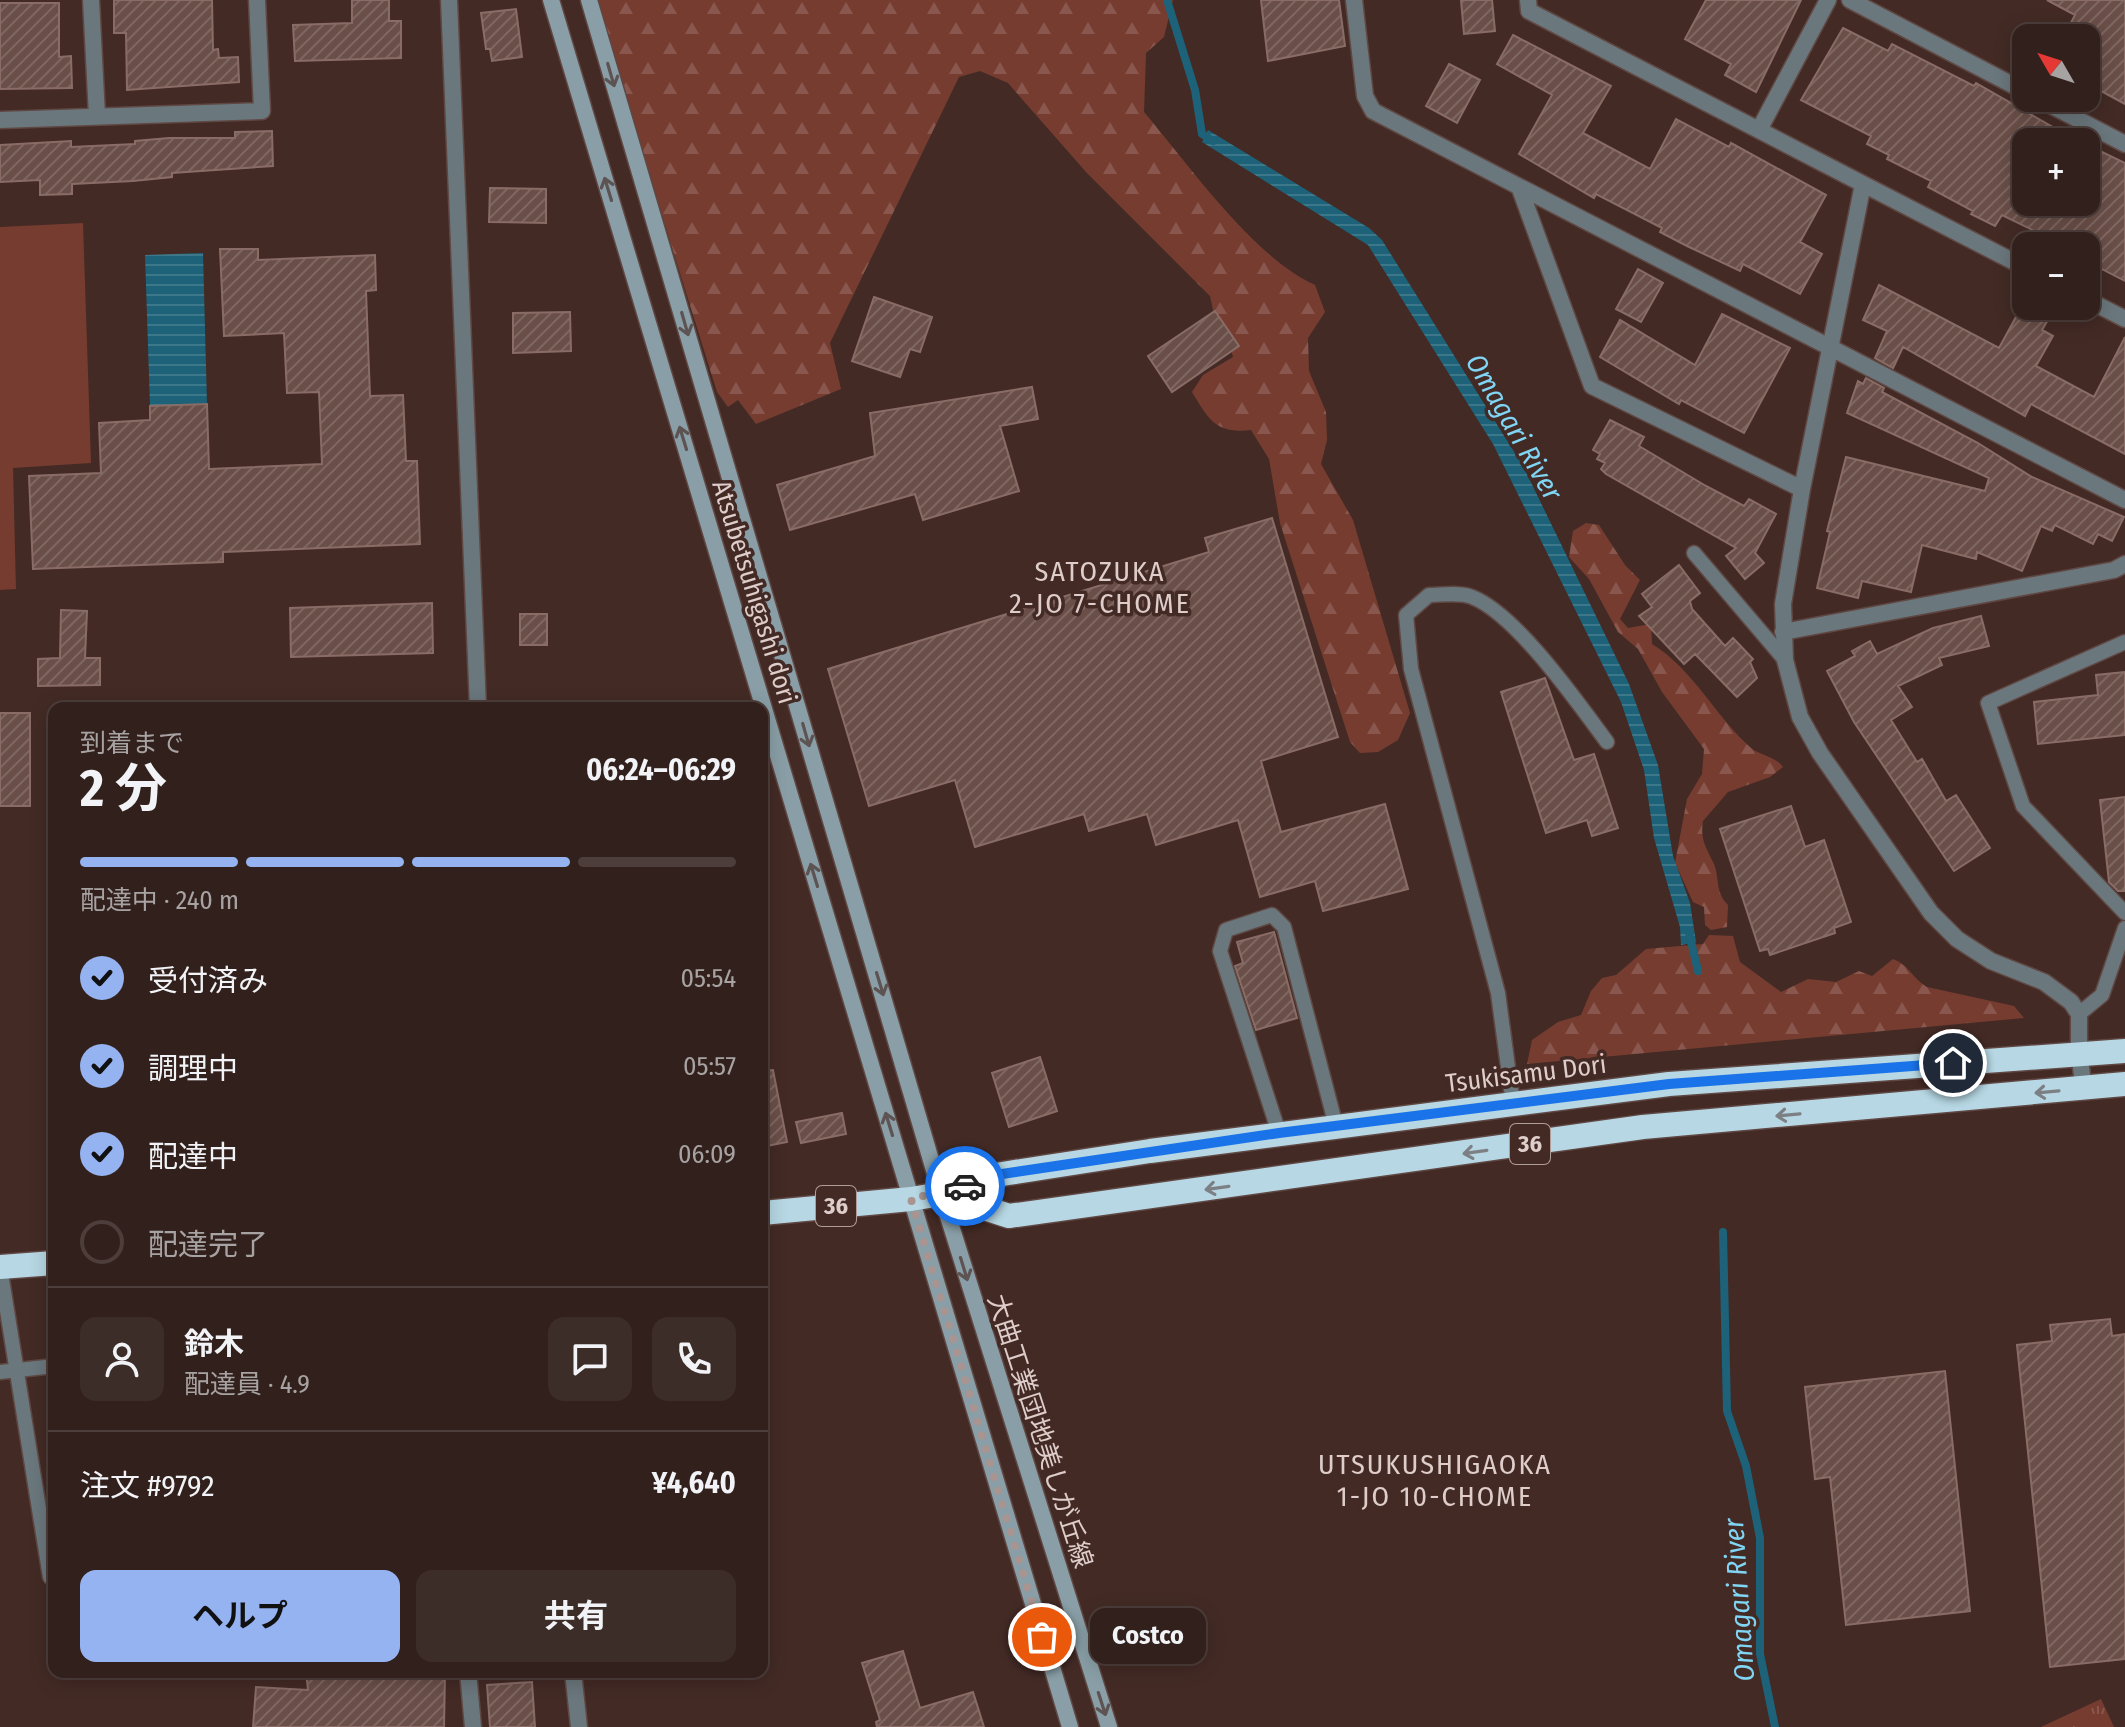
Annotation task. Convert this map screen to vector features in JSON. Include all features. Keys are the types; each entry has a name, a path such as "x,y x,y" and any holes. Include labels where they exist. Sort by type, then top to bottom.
{"highway":[{"name":"Tsukisamu Dori","path":"768,1212 911,1199 941,1194 1002,1174 1279,1133 1669,1084 2125,1051"},
{"name":"Tsukisamu Dori","path":"941,1194 1009,1216 1643,1127 2125,1084"},
{"path":"0,1267 48,1263"}],"street":[{"path":"91,0 97,116"},
{"path":"0,120 262,111 257,0"},
{"path":"449,0 478,702"},
{"name":"Atsubetsuhigashi dori","path":"551,0 762,702"},
{"name":"Atsubetsuhigashi dori","path":"589,0 941,1194"},
{"path":"1354,0 1365,96 1373,111 2125,500"},
{"path":"1528,0 1529,11 2012,261"},
{"path":"1759,130 1828,0"},
{"path":"1850,0 2012,85"},
{"path":"2064,112 2125,144"},
{"path":"1863,184 1828,349 1783,604 1785,660 1800,717 1820,753 1931,913 1957,939 1991,961 2044,982 2071,1002 2079,1014 2079,1053 2084,1089"},
{"path":"1520,189 1592,386 1802,489"},
{"path":"2100,306 2125,319"},
{"path":"1783,632 2114,570 2125,564"},
{"name":"Atsubetsuhigashi dori","path":"768,723 911,1199"},
{"name":"大曲工業団地美しが丘線","path":"941,1194 1109,1727"},
{"path":"911,1199 1070,1727"},
{"path":"469,1678 473,1727"},
{"path":"574,1678 579,1727"}],"lane":[{"path":"1694,553 1785,660"},
{"path":"1513,1104 1498,993 1411,669 1406,615 1429,595 1471,596 1498,613 1547,665 1607,742"},
{"path":"2125,642 1988,703 2023,806 2125,913"},
{"path":"1279,1133 1220,951 1226,930 1233,925 1272,915 1284,927 1336,1126"},
{"path":"2079,1014 2102,995 2125,928"},
{"path":"0,1267 48,1564"},
{"path":"0,1372 48,1367"}],"green space":[{"path":"595,0 1173,0 1164,37 1146,53 1144,112 1246,232 1268,254 1315,285 1325,312 1308,338 1309,371 1326,412 1327,440 1321,464 1353,520 1410,713 1398,740 1378,752 1360,753 1350,742 1280,523 1269,459 1251,430 1221,427 1203,410 1192,392 1203,375 1233,357 1226,333 1216,324 1210,296 1086,172 1008,83 980,71 959,77 830,343 841,389 756,424 738,400 728,407 717,392"},
{"path":"83,223 91,463 13,468 16,589 0,590 0,227"},
{"path":"1586,523 1599,525 1625,565 1640,580 1620,619 1628,628 1651,624 1652,644 1680,667 1751,748 1783,767 1770,777 1728,792 1703,821 1704,843 1714,864 1719,891 1728,905 1727,927 1711,930 1705,925 1704,907 1693,902 1675,863 1687,799 1702,774 1704,749 1662,692 1638,649 1618,632 1589,579 1569,557 1573,531"},
{"path":"1709,935 1733,936 1740,962 1781,992 1808,979 1836,982 1859,971 1872,976 1893,959 1927,987 2014,1006 2024,1018 1527,1064 1532,1040 1558,1022 1581,1015 1591,991 1602,978 1616,975 1646,949 1703,944"},
{"path":"2101,1699 2114,1727 2041,1727"}],"water":[{"path":"1208,130 1369,228 1382,240 1523,466 1629,684 1658,765 1673,856 1690,903 1696,942 1681,945 1680,927 1654,838 1644,770 1621,702 1493,444 1368,245 1202,142"},
{"path":"203,253 207,404 150,406 145,255"}],"building":[{"path":"114,0 212,0 213,50 218,49 219,58 238,57 239,82 127,90 126,33 114,33"},
{"path":"352,0 389,0 389,21 401,21 401,58 295,61 293,25 352,23"},
{"path":"1261,0 1339,0 1345,46 1268,61"},
{"path":"1461,0 1492,0 1495,31 1464,34"},
{"path":"1706,0 1801,0 1756,92 1725,75 1731,64 1685,39"},
{"path":"2047,0 2125,0 2125,104 2100,91 2100,24 2070,24 2075,15"},
{"path":"0,3 59,3 59,57 71,56 72,88 0,89"},
{"path":"516,9 522,57 492,61 490,49 486,49 481,13"},
{"path":"1843,28 1888,51 1892,44 1974,86 1976,83 2012,104 2012,112 2027,112 2055,128 2012,128 2012,216 2100,216 2100,151 2125,163 2125,281 2100,268 2100,232 2037,232 2002,215 1995,226 1928,187 1931,181 1887,159 1889,155 1867,144 1871,136 1801,100"},
{"path":"1513,35 1611,86 1583,133 1650,169 1676,119 1729,147 1731,143 1826,195 1800,242 1822,254 1800,294 1743,264 1740,271 1687,246 1660,232 1662,228 1596,194 1594,198 1519,154 1552,95 1497,64"},
{"path":"1449,64 1480,80 1457,123 1426,106"},
{"path":"272,131 273,166 172,173 172,177 133,181 72,184 72,194 40,195 40,180 0,182 0,145 71,141 71,147 135,144 135,141 169,138 235,138 235,132"},
{"path":"490,188 546,189 546,223 489,222"},
{"path":"220,249 258,249 258,260 375,255 376,290 366,291 370,396 403,395 406,461 417,461 420,544 223,552 223,562 33,569 29,476 101,473 99,423 150,420 150,406 207,404 209,469 322,464 319,392 287,393 284,333 224,336"},
{"path":"1638,269 1663,283 1641,322 1616,309"},
{"path":"1879,285 1999,348 2014,320 2048,320 2042,330 2053,336 2036,366 2094,397 2125,337 2125,454 2031,404 2025,416 1903,347 1893,368 1875,358 1887,331 1863,320"},
{"path":"874,297 932,317 920,352 910,349 900,377 852,361"},
{"path":"1215,311 1239,346 1172,392 1148,356"},
{"path":"570,312 571,351 513,353 513,313"},
{"path":"1722,314 1790,348 1744,433 1681,400 1679,404 1600,357 1620,320 1695,365"},
{"path":"1866,378 1884,388 1882,392 1978,443 2032,477 2124,517 2112,541 2098,534 2093,544 2055,525 2052,531 2041,526 2022,571 1977,552 1976,559 1922,545 1911,592 1862,581 1858,598 1817,588 1830,532 1827,531 1846,457 1985,491 1989,478 1847,413 1858,381 1863,384"},
{"path":"1032,387 1038,419 1000,426 1019,491 923,520 915,494 790,530 777,485 875,456 870,413"},
{"path":"1610,420 1644,437 1639,446 1706,486 1744,506 1749,499 1776,514 1755,553 1764,563 1745,579 1726,556 1736,548 1606,474 1601,469 1605,463 1597,459 1600,454 1593,450"},
{"path":"1272,518 1338,737 1261,761 1281,832 1385,804 1408,889 1323,911 1315,881 1260,897 1238,820 1156,845 1147,814 1089,831 1084,814 975,847 955,780 869,806 828,669 1209,552 1205,538"},
{"path":"1679,565 1700,593 1690,601 1692,609 1725,646 1733,638 1753,659 1750,662 1757,678 1737,697 1695,654 1684,664 1639,616 1652,607 1642,594"},
{"path":"432,603 433,653 291,657 290,608"},
{"path":"61,610 87,611 85,658 100,658 100,685 38,686 38,659 60,658"},
{"path":"520,614 547,614 547,645 520,645"},
{"path":"1981,616 1989,646 1939,658 1942,665 1898,686 1912,707 1891,720 1917,762 1922,759 1946,801 1956,795 1990,848 1954,871 1854,722 1827,671 1855,656 1852,651 1870,641 1877,654 1933,628"},
{"path":"2125,672 2125,735 2038,744 2034,702 2098,695 2096,675"},
{"path":"1545,678 1574,760 1594,754 1618,828 1592,836 1587,820 1546,833 1501,692"},
{"path":"0,713 30,713 30,806 0,806"},
{"path":"2125,797 2125,891 2118,891 2109,882 2100,800"},
{"path":"1791,806 1805,847 1824,840 1851,922 1834,928 1835,933 1770,955 1768,949 1760,951 1720,829"},
{"path":"1274,932 1297,1018 1256,1030 1235,966 1243,963 1237,942"},
{"path":"1040,1057 1057,1111 1009,1127 992,1073"},
{"path":"768,1070 773,1070 787,1142 768,1146"},
{"path":"842,1113 846,1134 801,1143 796,1122"},
{"path":"2110,1319 2112,1336 2125,1334 2125,1659 2050,1667 2017,1345 2052,1341 2050,1325"},
{"path":"1945,1371 1970,1611 1846,1625 1830,1477 1815,1479 1805,1387"},
{"path":"903,1651 920,1708 973,1692 984,1727 877,1727 876,1722 880,1720 862,1663"},
{"path":"307,1678 445,1678 444,1727 253,1727 256,1687 308,1690"},
{"path":"532,1682 535,1727 490,1727 487,1685"}],"waterway":[{"name":"Omagari River","path":"1167,0 1195,90 1202,134 1213,141"},
{"name":"Omagari River","path":"1689,933 1698,971"},
{"name":"Omagari River","path":"1723,1232 1727,1411 1746,1466 1760,1538 1760,1654 1775,1727"}],"way so far":[{"path":"965,1186 911,1199 1042,1637"}],"place":[{"name":"Costco","path":"1042,1637"}],"district":[{"name":"SATOZUKA 2-JO 7-CHOME","path":"1100,587"},
{"name":"UTSUKUSHIGAOKA 1-JO 10-CHOME","path":"1435,1480"}],"route":[{"path":"965,1186 1002,1174 1150,1151 1669,1084 1953,1063"}]}
